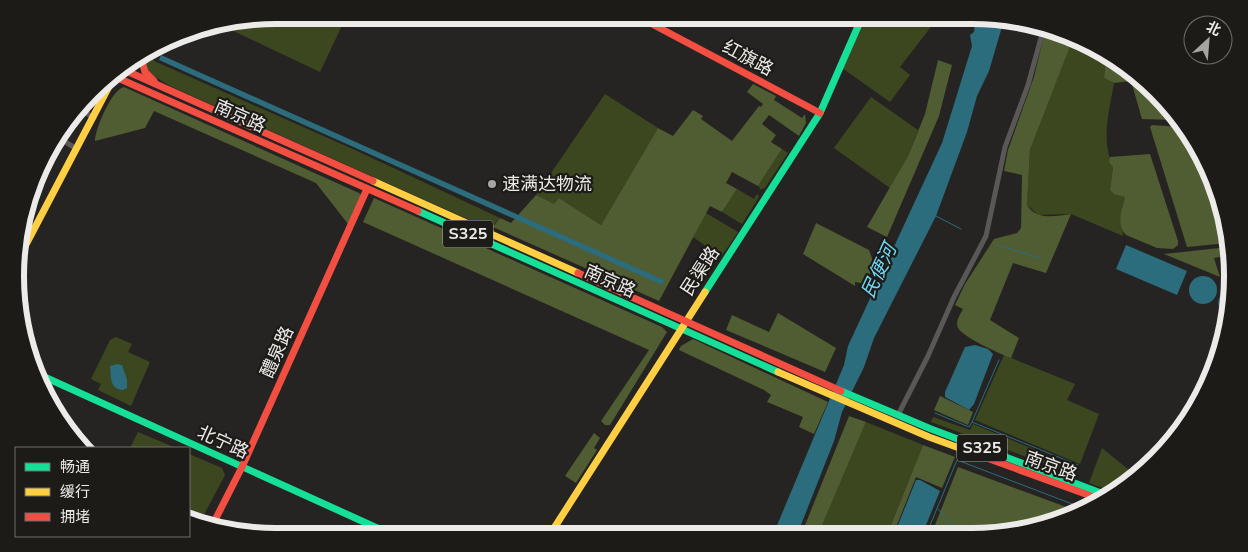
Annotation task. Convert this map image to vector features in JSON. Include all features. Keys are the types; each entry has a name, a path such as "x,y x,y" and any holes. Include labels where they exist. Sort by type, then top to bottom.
{"main road":[{"name":"红旗路","path":"652,24 820,113"},
{"name":"民渠路","path":"554,528 820,113 859,24"},
{"path":"142,63 150,78 171,91"},
{"name":"南京路","path":"129,71 687,320 856,398 1100,493"},
{"name":"南京路","path":"120,78 825,393 929,437 1093,497"},
{"path":"26,246 94,118 108,88"},
{"name":"醴泉路","path":"215,521 242,467 367,189"},
{"name":"北宁路","path":"45,378 377,528"}],"street":[{"path":"898,415 928,356 954,297 986,236 1006,147 1028,85 1042,34"},
{"path":"84,112 94,118"},
{"path":"63,141 77,149"},
{"path":"48,384 50,380"}],"green space":[{"path":"260,24 343,24 320,72 229,29"},
{"path":"862,24 933,24 900,67 910,75 890,102 842,68"},
{"path":"1044,34 1071,44 1030,150 1027,205 1031,210 1041,215 1071,214 1046,273 1013,263 990,320 1019,338 1011,358 982,345 961,332 957,323 963,309 955,305 965,284 994,239 1017,233 1021,228 1022,175 1004,171 1008,150 1034,77"},
{"path":"1071,44 1106,62 1104,78 1114,83 1107,125 1107,146 1113,167 1110,190 1126,197 1122,206 1123,236 1071,214 1038,215 1027,205 1030,150"},
{"path":"152,57 154,61 355,150 500,218 490,229 170,86 149,73 145,61"},
{"path":"938,60 952,65 939,116 887,237 867,227 908,156 925,114"},
{"path":"1106,62 1138,86 1170,120 1142,119 1131,81 1114,83 1104,78"},
{"path":"753,84 776,96 774,100 802,118 805,114 806,123 799,136 769,115 762,124 776,135 771,142 782,149 758,186 732,172 726,183 737,189 722,212 710,206 659,301 493,227 500,218 511,223 536,195 554,204 559,198 601,225 658,128 673,136 693,110 703,116 701,119 732,141 759,106 761,107 763,104 747,92"},
{"path":"124,87 359,193 361,195 348,224 316,183 154,111 145,128 95,141 105,110 114,95 119,89"},
{"path":"605,94 658,128 601,225 559,198 554,205 536,195"},
{"path":"871,97 918,130 908,156 890,188 834,148"},
{"path":"1152,125 1175,127 1182,136 1198,164 1211,195 1222,244 1187,247 1150,127"},
{"path":"782,149 788,153 765,188 759,190 758,186"},
{"path":"1150,154 1178,241 1178,245 1173,249 1157,248 1126,235 1120,221 1125,197 1114,194 1110,190 1113,167 1109,162 1110,157"},
{"path":"737,189 754,199 757,194 759,197 742,224 722,212"},
{"path":"374,198 662,327 667,332 610,425 605,425 601,421 649,350 363,222"},
{"path":"706,213 738,232 721,257 693,237"},
{"path":"816,223 869,250 874,264 866,284 855,282 855,286 803,254"},
{"path":"1223,248 1224,256 1214,258 1220,277 1164,254"},
{"path":"778,313 836,348 825,372 726,330 732,315 769,332"},
{"path":"116,337 132,344 128,352 150,362 131,406 98,390 101,384 91,379 110,340"},
{"path":"693,339 828,402 814,434 799,427 803,417 767,402 771,395 764,390 679,350 681,346"},
{"path":"1004,355 1075,384 1067,400 1099,414 1080,464 975,420"},
{"path":"940,396 973,412 968,425 934,410"},
{"path":"849,416 866,422 821,528 804,528"},
{"path":"933,417 970,430 973,424 1074,466 1075,471 1073,474 931,422"},
{"path":"866,422 923,445 890,528 821,528"},
{"path":"138,432 174,447 130,447"},
{"path":"594,433 600,438 594,448 597,450 576,483 565,476"},
{"path":"923,445 955,457 942,488 916,477 896,528 890,528"},
{"path":"1102,448 1131,472 1106,489 1089,483"},
{"path":"190,454 222,468 225,475 203,517 190,513"},
{"path":"958,467 1070,508 1037,520 1005,526 988,528 934,528"}],"water":[{"path":"975,24 1002,26 989,71 977,96 967,132 936,216 874,338 864,367 842,412 834,441 800,528 776,528 844,365 848,346 942,143 972,46 970,35 974,32"},
{"path":"161,55 664,280 662,285 159,60"},
{"path":"1126,245 1187,271 1177,295 1116,269"},
{"path":"1203,276 1213,280 1217,290 1213,300 1203,304 1193,300 1189,290 1193,280"},
{"path":"1224,292 1222,311 1218,305 1221,294"},
{"path":"975,345 988,349 993,354 974,404 969,410 945,397 945,392 965,347"},
{"path":"122,365 127,380 127,388 123,390 116,388 111,379 110,366"},
{"path":"916,480 920,480 940,491 925,528 897,528"}],"waterway":[{"path":"934,215 961,229"},
{"path":"997,245 1039,258"},
{"path":"972,422 999,360"},
{"path":"935,413 969,427 972,422 1078,465"},
{"path":"929,528 957,460 1076,506"},
{"path":"938,509 956,528"}],"traffic: fast":[{"path":"705,292 820,113 859,24"},
{"path":"418,211 778,372"},
{"path":"45,377 377,528"},
{"path":"841,391 931,429 1100,493"}],"traffic: slow":[{"path":"26,245 108,88"},
{"path":"373,181 578,273"},
{"path":"554,528 705,292"},
{"path":"778,372 929,437 984,457"}],"traffic: jam":[{"path":"652,24 820,113"},
{"path":"142,62 145,72 154,81"},
{"path":"128,72 373,181"},
{"path":"119,79 418,211"},
{"path":"215,521 242,467 367,189"},
{"path":"578,273 841,391"},
{"path":"984,457 1093,497"}],"place":[{"name":"速满达物流","path":"492,184"}],"water label":[{"name":"民便河","path":"879,271"}]}
